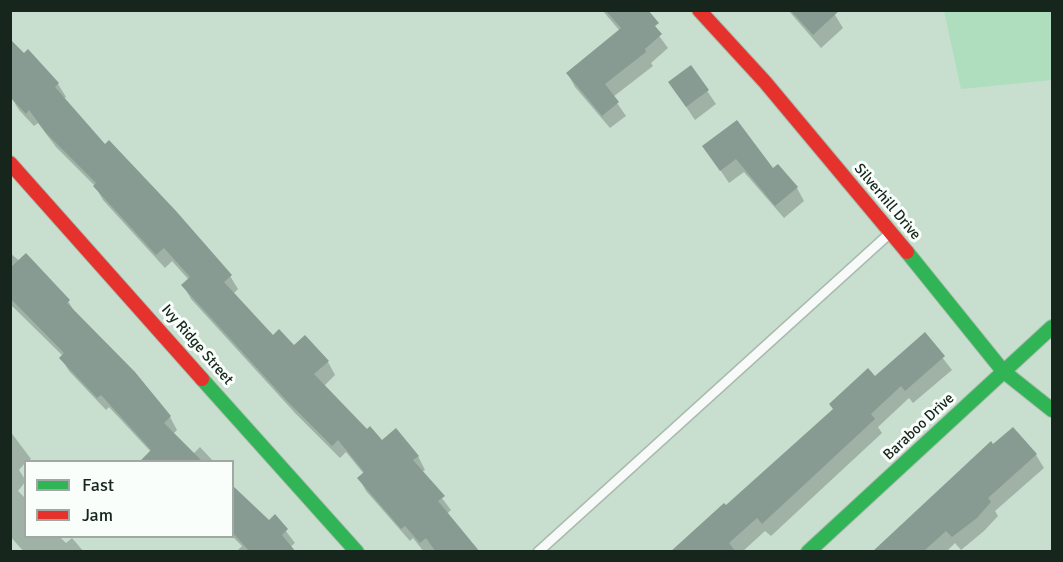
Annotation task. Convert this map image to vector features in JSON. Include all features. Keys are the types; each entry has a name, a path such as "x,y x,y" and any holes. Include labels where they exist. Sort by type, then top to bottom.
{"street":[{"name":"Silverhill Drive","path":"699,10 765,82 891,232 1003,372 1053,410"},
{"name":"Ivy Ridge Street","path":"10,163 357,552"},
{"name":"Baraboo Drive","path":"808,552 1053,327"}],"lane":[{"path":"538,552 891,232"}],"green space":[{"path":"944,11 1052,11 1052,80 961,89"}],"building":[{"path":"605,10 648,10 659,23 655,26 662,34 645,49 646,52 605,84 619,102 602,116 566,73 621,28"},
{"path":"790,10 840,10 813,35"},
{"path":"10,39 24,53 28,49 59,83 55,87 105,144 109,140 176,211 232,275 224,282 273,335 279,329 294,345 305,335 329,361 314,374 367,429 370,426 382,440 396,428 419,456 413,460 445,496 438,501 480,552 436,552 426,538 420,543 405,526 401,529 357,478 364,472 338,440 332,446 286,400 181,285 190,277 164,248 156,255 93,186 96,183 46,133 29,110 26,114 10,97"},
{"path":"691,65 709,90 686,107 668,82"},
{"path":"737,120 773,168 778,164 798,187 775,206 736,159 720,171 702,146"},
{"path":"26,253 70,300 67,303 135,372 171,416 164,423 201,460 141,460 151,450 101,395 97,398 59,358 64,353 10,298 10,268"},
{"path":"925,332 945,356 905,391 901,386 871,414 875,419 762,524 757,518 729,543 736,552 670,552 833,409 829,404 868,368 875,376"},
{"path":"1013,427 1037,454 988,498 991,502 977,518 952,537 946,531 923,552 872,552 991,441 993,444"},
{"path":"234,487 269,520 275,514 288,529 282,535 296,552 250,552 234,534"}],"traffic: fast":[{"path":"907,252 1003,371 1052,410"},
{"path":"808,552 1052,327"},
{"path":"202,379 357,552"}],"traffic: jam":[{"path":"699,10 765,82 907,252"},
{"path":"10,163 202,379"}]}
